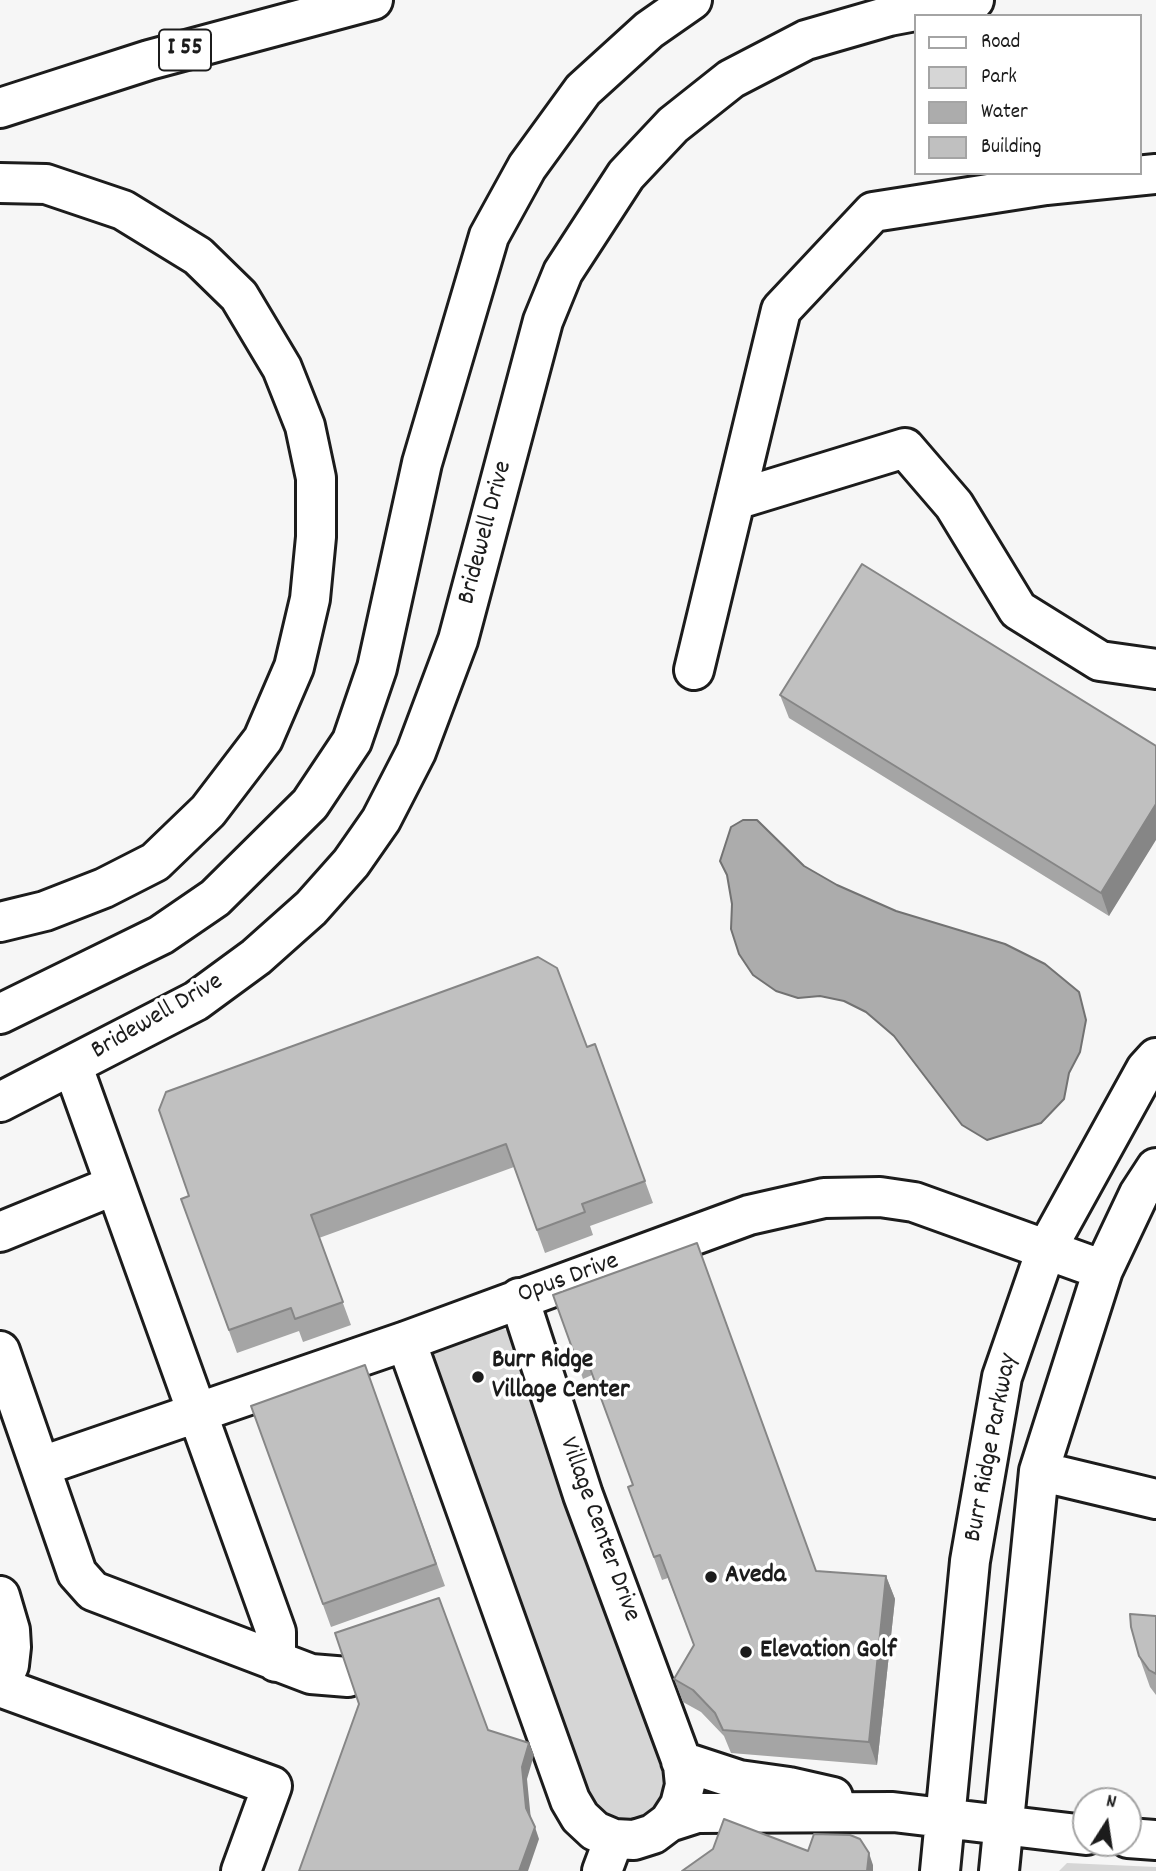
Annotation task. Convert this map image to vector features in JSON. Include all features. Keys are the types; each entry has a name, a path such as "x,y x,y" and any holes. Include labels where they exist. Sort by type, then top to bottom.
{"main road":[{"name":"I 55","path":"0,108 149,60 373,0"},
{"path":"0,1014 161,934 215,898 310,804 352,741 377,668 422,463 489,236 527,167 583,90 649,30 692,0"},
{"name":"Bridewell Drive","path":"0,1102 73,1067 196,1001 256,957 311,908 351,863 381,820 416,752 458,640 543,321 563,272 626,175 673,125 731,79 806,40 889,16 974,0"},
{"path":"694,670 780,310 873,212 1046,185 1156,174"},
{"path":"0,183 46,184 123,209 198,256 239,296 282,368 305,426 316,478 316,537 310,599 294,667 263,739 208,811 155,862 104,888 45,911 0,922"},
{"path":"735,499 905,448 954,505 1018,610 1100,661 1156,669"},
{"name":"Burr Ridge Parkway","path":"940,1871 970,1561 1002,1377 1046,1250 1146,1069 1156,1058"},
{"path":"73,1067 276,1632 276,1662"},
{"name":"Burr Ridge Parkway","path":"999,1871 1039,1471 1103,1270 1139,1194 1156,1168"},
{"path":"0,1232 114,1185"},
{"name":"Opus Drive","path":"41,1466 406,1341 749,1214 824,1198 880,1198 914,1202 1103,1270"},
{"name":"Village Center Drive","path":"519,1298 583,1494 682,1763"},
{"path":"406,1341 570,1800 580,1818 595,1831 608,1855 634,1840 653,1834 669,1822 697,1813 893,1812 1072,1833"},
{"path":"0,1351 77,1573 93,1591 311,1674 348,1677"},
{"path":"1039,1471 1156,1499"},
{"path":"0,1596 10,1630 11,1647 9,1664 0,1687 272,1786 241,1871"},
{"path":"669,1822 680,1805 685,1785 682,1763 739,1780 789,1787 893,1812"}],"green space":[{"path":"493,1326 513,1332 673,1793 643,1827 597,1821 430,1352"},
{"path":"1067,1863 1156,1867 1156,1871 1059,1871"}],"water":[{"path":"743,820 757,820 804,866 837,885 896,911 1005,944 1045,964 1079,992 1086,1020 1080,1052 1069,1073 1064,1099 1041,1123 987,1140 962,1125 894,1036 866,1012 844,1001 820,996 798,998 776,991 753,975 739,954 731,929 732,904 727,875 720,861 731,827"}],"building":[{"path":"862,564 1156,746 1156,804 1101,893 780,695"},
{"path":"538,957 557,968 587,1047 595,1044 645,1181 582,1204 585,1212 537,1230 506,1144 311,1215 343,1302 295,1319 291,1308 229,1330 181,1199 189,1196 159,1110 166,1092"},
{"path":"697,1243 816,1571 886,1576 869,1742 723,1730 715,1713 693,1690 674,1679 694,1645 660,1555 654,1557 628,1487 633,1485 584,1352 575,1356 553,1295"},
{"path":"365,1365 436,1564 323,1604 251,1406"},
{"path":"439,1598 488,1730 529,1743 522,1767 526,1808 535,1827 519,1871 299,1871 359,1704 335,1633"},
{"path":"1130,1614 1156,1616 1156,1674 1149,1670 1139,1656"},
{"path":"724,1819 808,1851 814,1834 850,1835 860,1839 869,1853 867,1871 682,1871 713,1849"}],"place":[{"name":"Burr Ridge Village Center","path":"478,1377"},
{"name":"Aveda","path":"711,1577"},
{"name":"Elevation Golf","path":"746,1652"}]}
